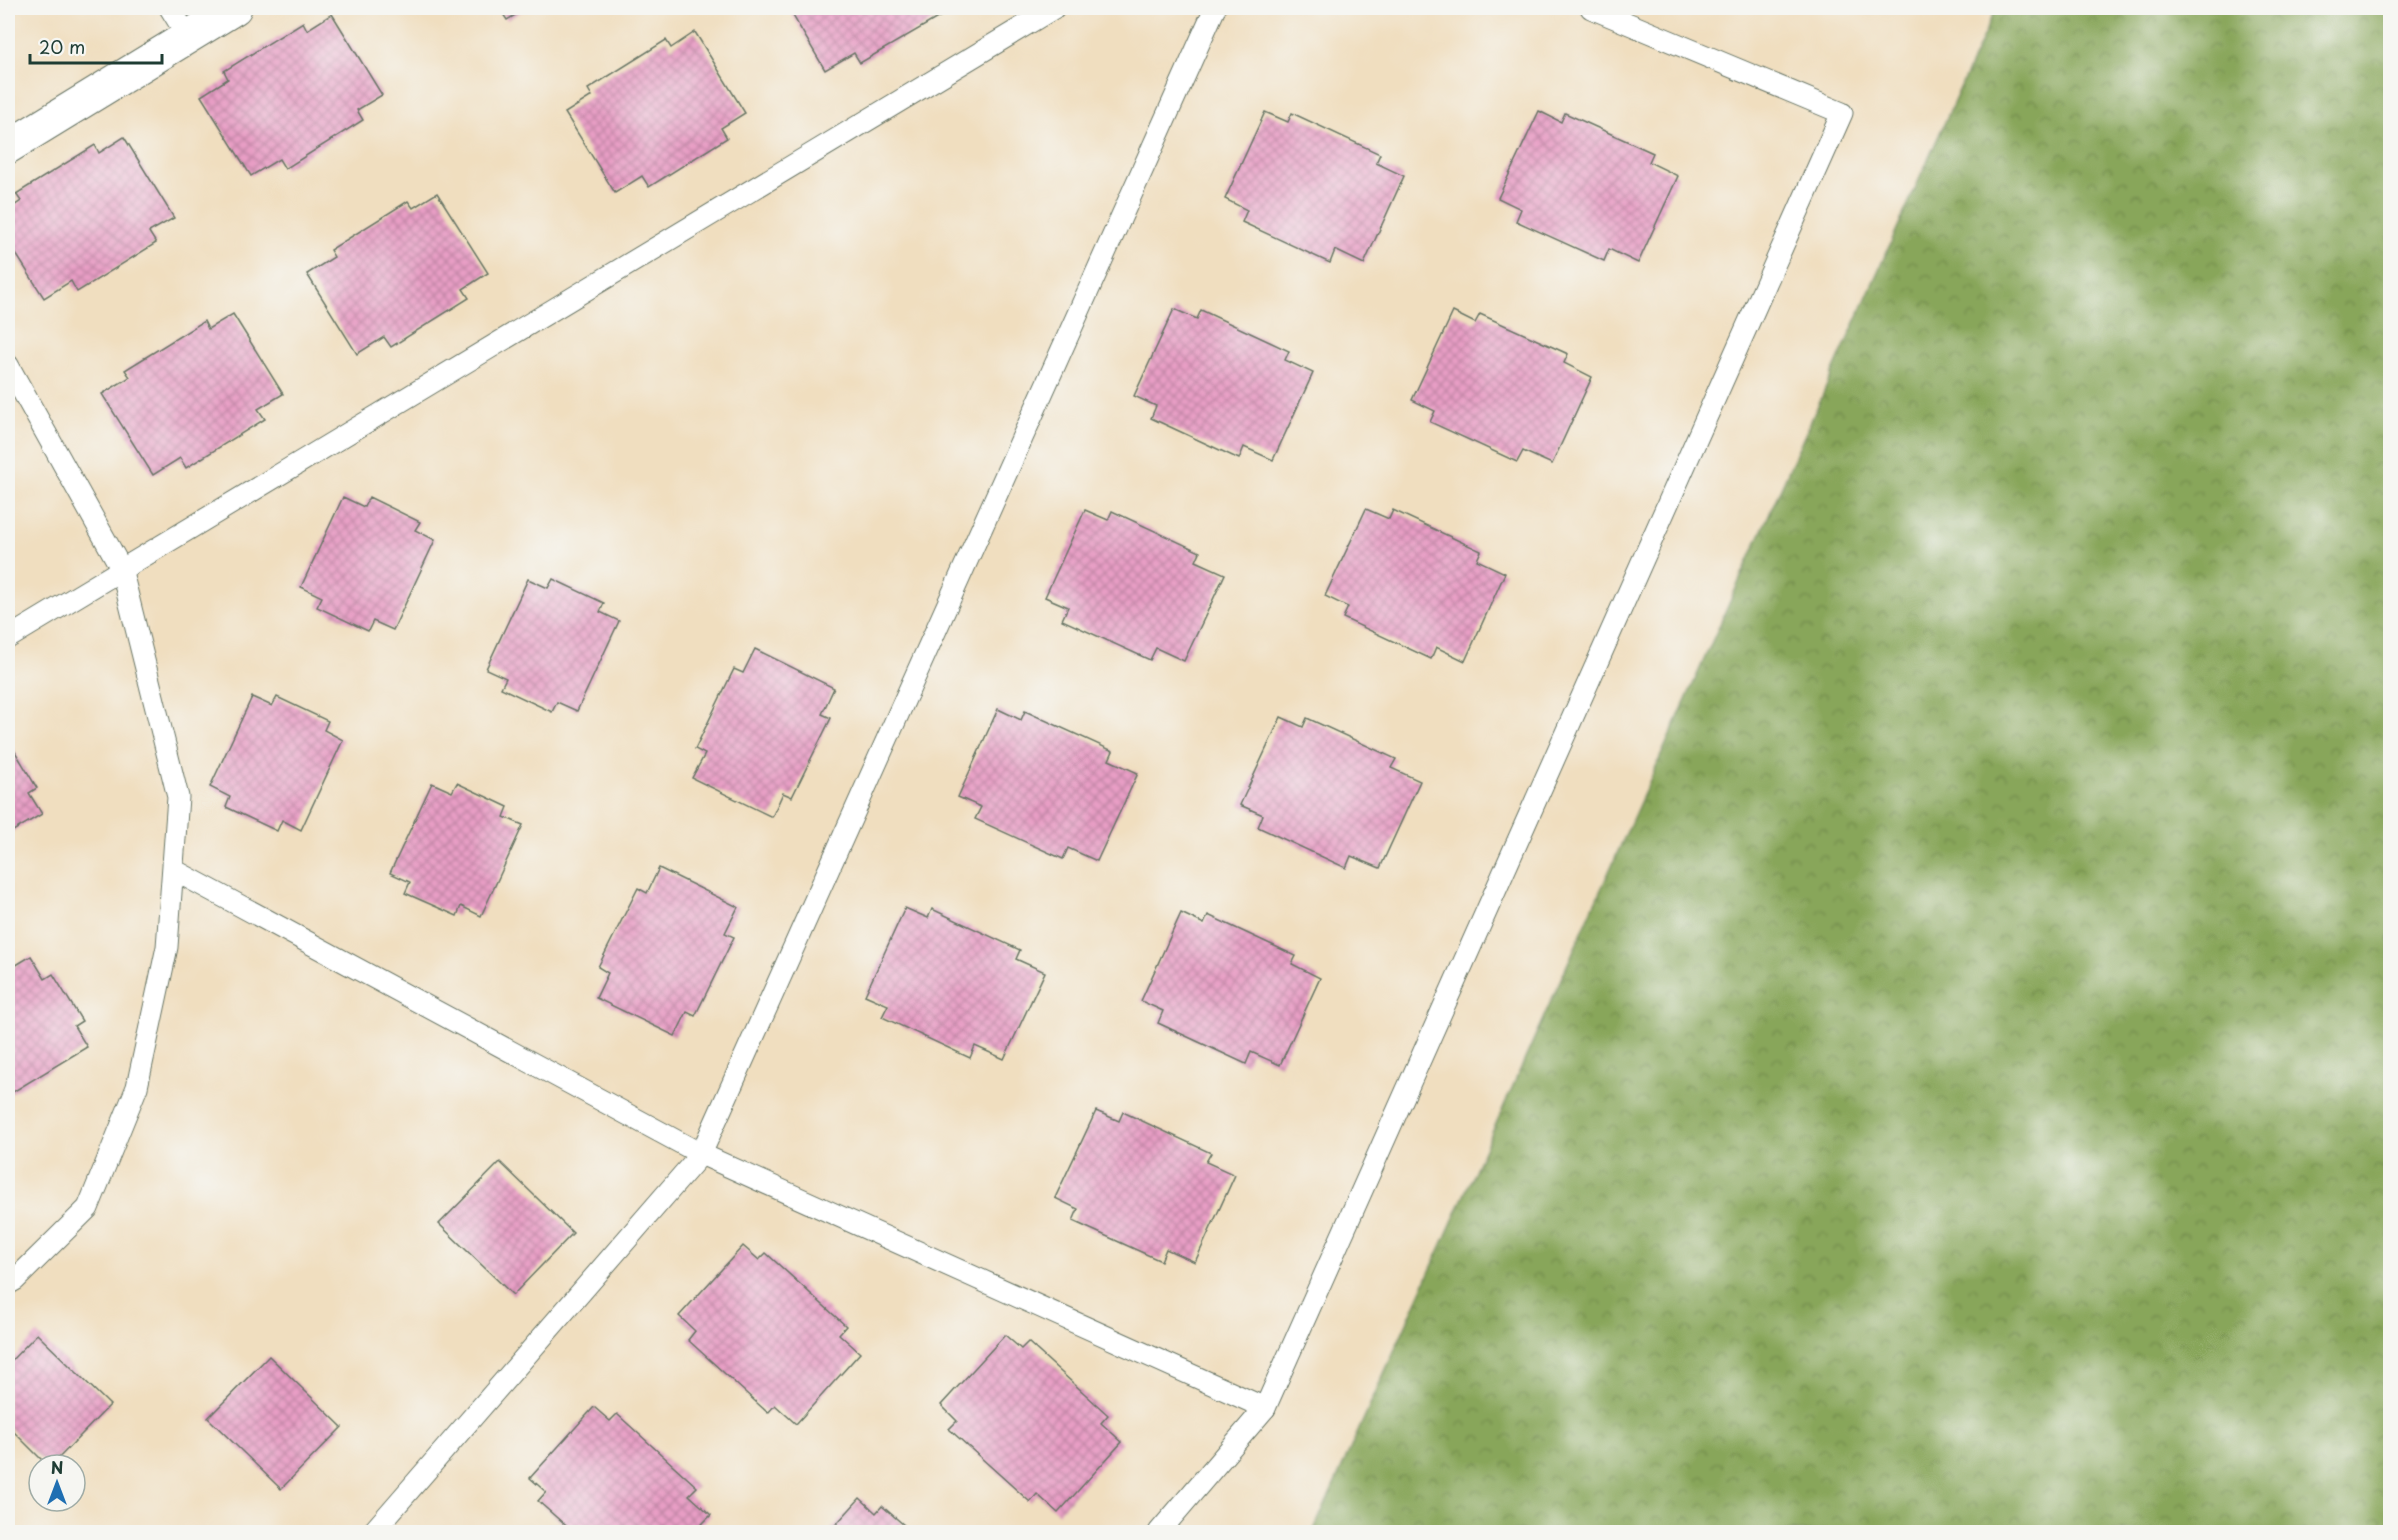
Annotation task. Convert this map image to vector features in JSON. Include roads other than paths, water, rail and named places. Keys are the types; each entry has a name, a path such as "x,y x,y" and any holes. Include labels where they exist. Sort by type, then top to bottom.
{"street":[{"path":"8,147 235,8"}],"lane":[{"path":"170,8 188,37"},
{"path":"8,638 1054,8"},
{"path":"373,1533 700,1155 1215,8"},
{"path":"1159,1533 1265,1408 1842,113 1591,8"},
{"path":"8,365 121,568 178,797 167,947 137,1087 88,1208 15,1280 8,1284"},
{"path":"174,870 700,1155 1265,1408"}]}
